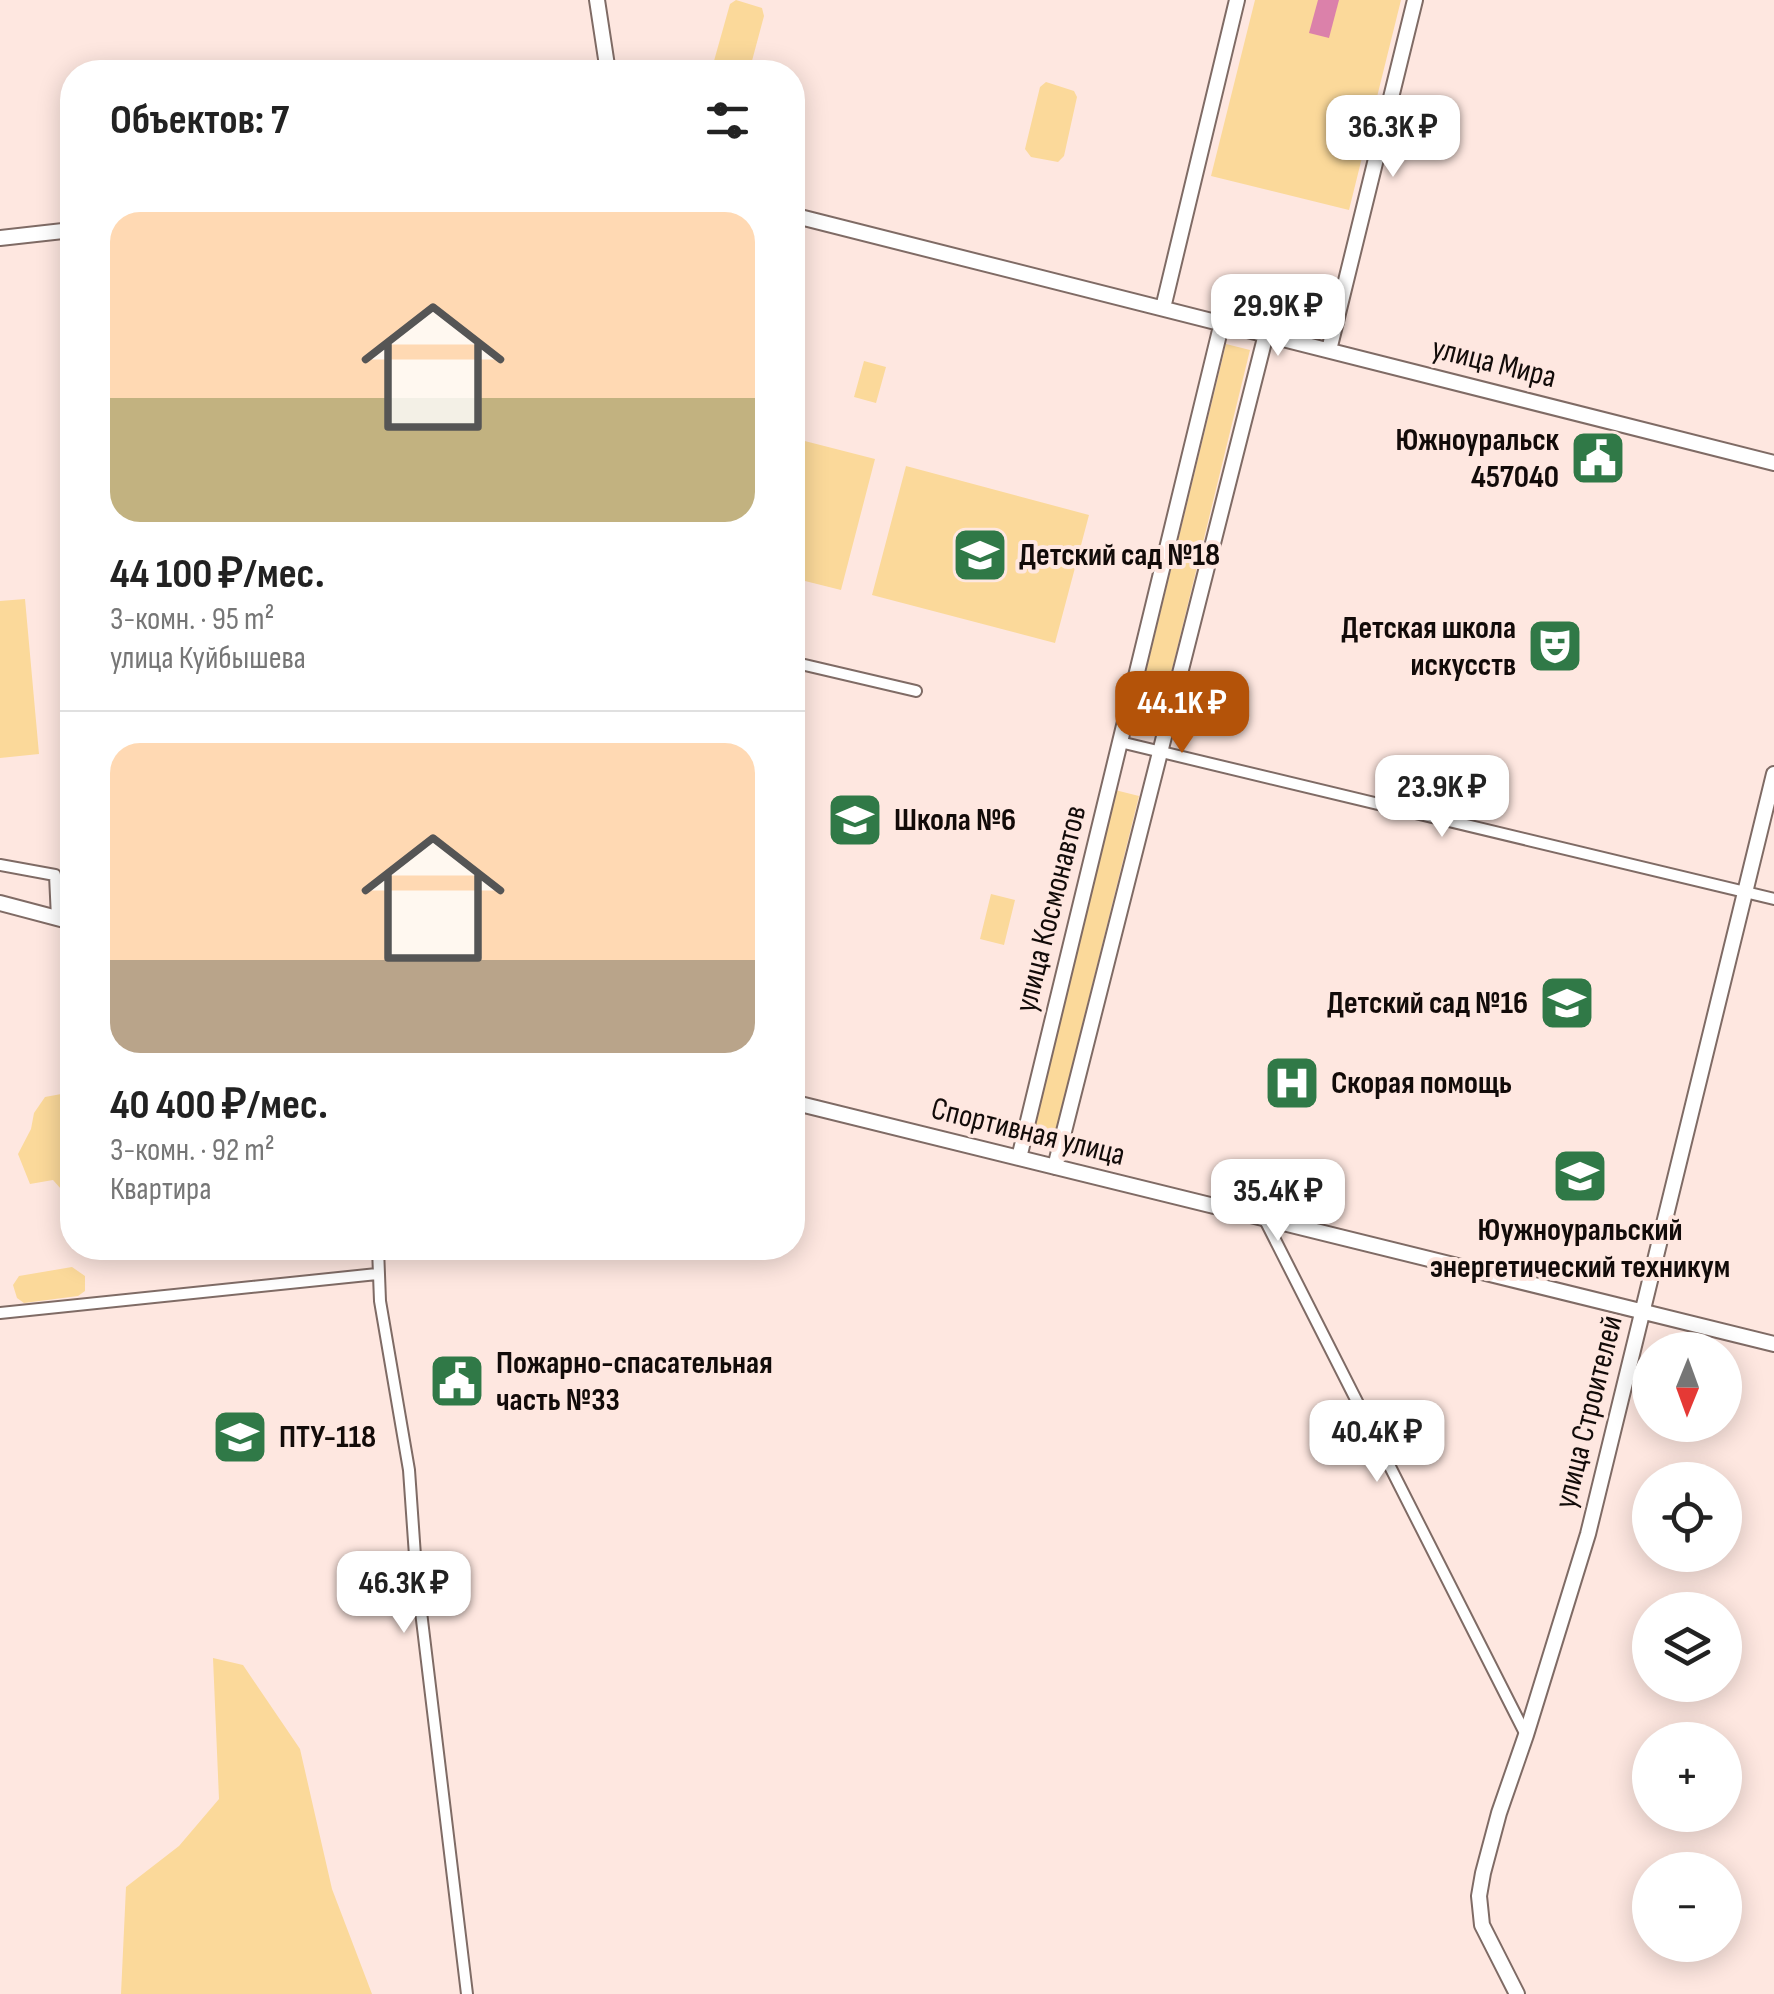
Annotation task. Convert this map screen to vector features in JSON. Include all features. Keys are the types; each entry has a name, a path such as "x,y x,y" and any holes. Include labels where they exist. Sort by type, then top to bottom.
{"street":[{"path":"597,0 606,60"},
{"path":"1163,308 1237,0"},
{"path":"1329,350 1415,0"},
{"name":"улица Мира","path":"805,217 1774,463"},
{"path":"0,238 60,231"},
{"name":"улица Космонавтов","path":"1019,1158 1222,322"},
{"name":"улица Космонавтов","path":"1055,1167 1266,334"},
{"path":"805,665 916,691"},
{"path":"1120,742 1774,899"},
{"name":"улица Строителей","path":"1517,1994 1482,1926 1479,1896 1499,1813 1588,1534 1774,774"},
{"path":"0,865 55,875 60,898"},
{"path":"0,903 60,919"},
{"name":"Спортивная улица","path":"805,1105 1774,1344"},
{"path":"1264,1218 1526,1735"},
{"path":"378,1260 409,1470 416,1570 467,1994"},
{"path":"0,1313 377,1274"}],"shaded area":[{"path":"736,0 762,8 764,16 752,60 714,60 730,4"},
{"path":"1255,0 1401,0 1349,210 1211,176"},
{"path":"1318,0 1339,0 1329,38 1309,33"},
{"path":"1046,82 1074,91 1077,97 1064,156 1058,162 1031,157 1025,149 1040,87"},
{"path":"1226,344 1250,350 1165,698 1141,692"},
{"path":"864,361 886,367 876,403 854,397"},
{"path":"805,441 875,459 841,590 805,581"},
{"name":"Детский сад №18","path":"906,466 1089,515 1055,643 872,595"},
{"path":"25,599 39,754 0,758 0,601"},
{"path":"1115,790 1139,796 1053,1143 1029,1138"},
{"path":"991,894 1015,900 1004,945 980,939"},
{"path":"60,1094 60,1188 53,1180 30,1184 18,1154 31,1129 34,1113 45,1097"},
{"path":"72,1267 85,1276 85,1291 78,1296 24,1303 17,1298 13,1285 19,1276"},
{"path":"213,1658 243,1665 300,1749 332,1889 372,1994 121,1994 126,1887 179,1846 219,1799"}],"place":[{"name":"Южноуральск 457040","path":"1598,458"},
{"name":"Детский сад №18","path":"980,555"},
{"name":"Детская школа искусств","path":"1555,646"},
{"name":"Школа №6","path":"855,820"},
{"name":"Детский сад №16","path":"1567,1003"},
{"name":"Скорая помощь","path":"1292,1083"},
{"name":"Юужноуральский энергетический техникум","path":"1580,1176"},
{"name":"Пожарно-спасательная часть №33","path":"457,1381"},
{"name":"ПТУ-118","path":"240,1437"}]}
